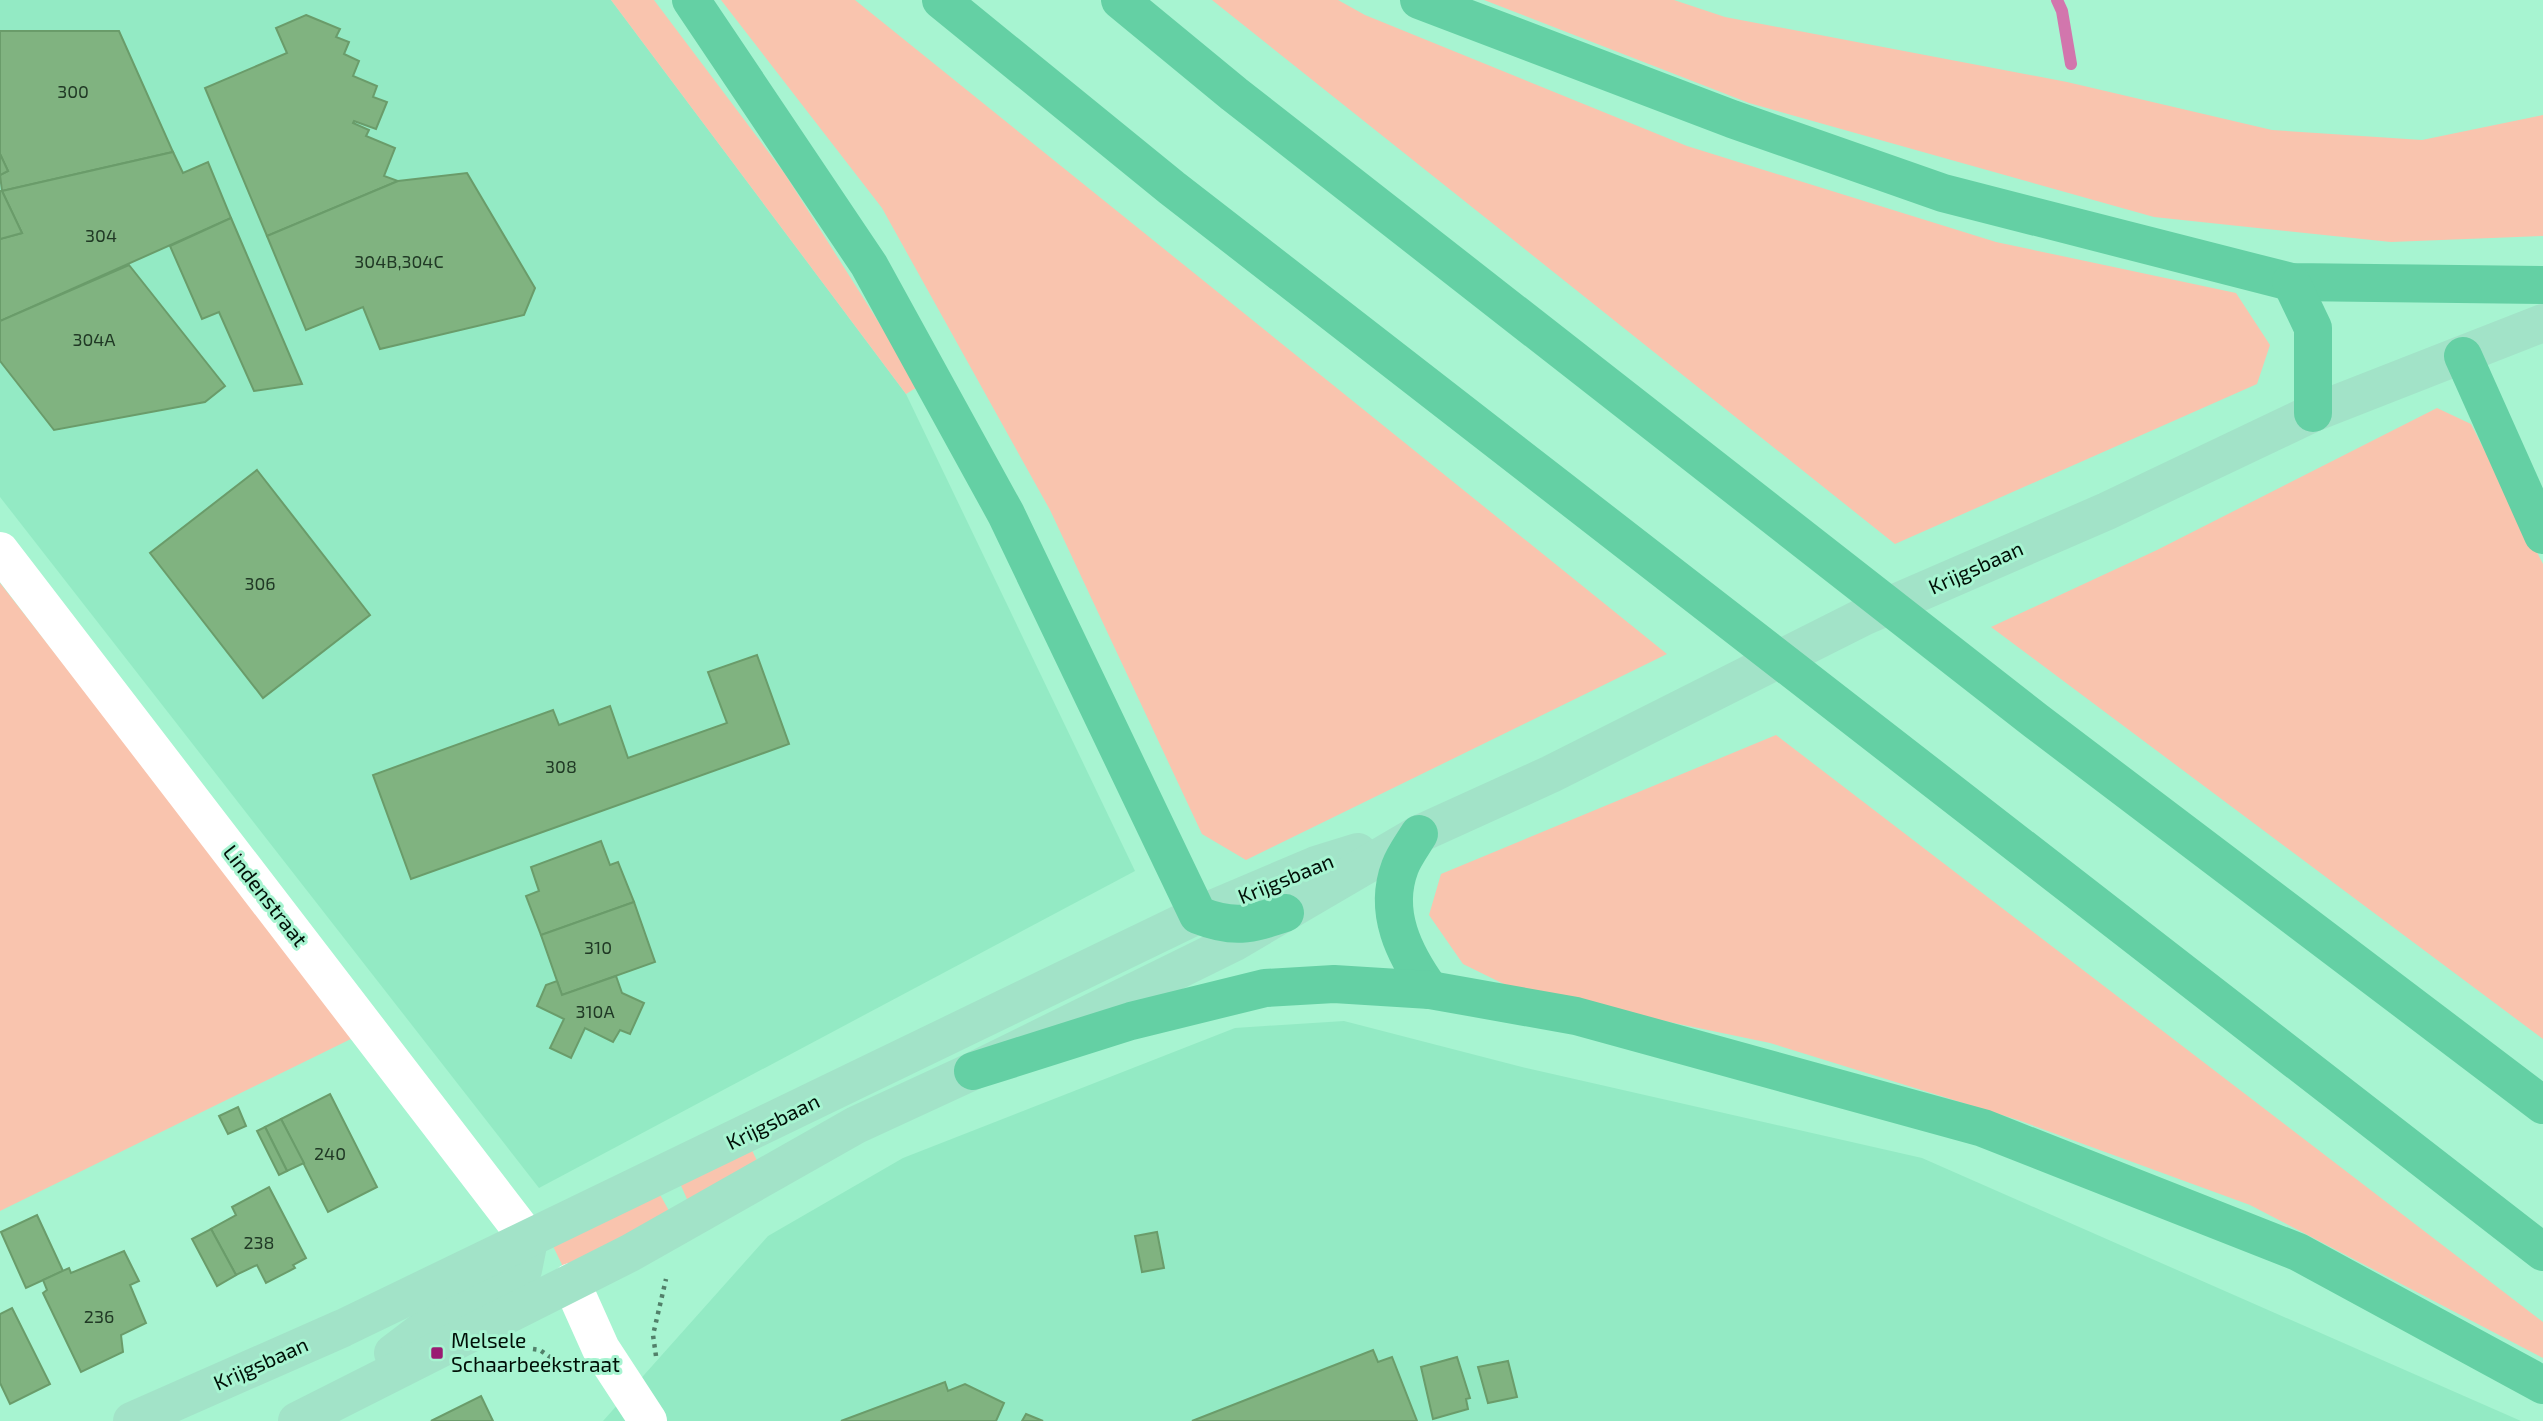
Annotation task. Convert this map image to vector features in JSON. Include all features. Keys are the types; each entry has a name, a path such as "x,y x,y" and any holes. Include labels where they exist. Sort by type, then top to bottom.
{"highway":[{"path":"691,0 876,277 1006,514 1198,915 1224,925 1249,925 1285,913"},
{"path":"941,0 1172,188 2543,1252"},
{"path":"1120,0 1245,102 2036,721 2543,1105"},
{"path":"1419,0 1732,119 1943,193 2291,282 2543,285"},
{"path":"2291,282 2313,328 2314,413"},
{"path":"2463,356 2543,535"},
{"path":"1419,834 1400,868 1394,904 1398,936 1414,968 1430,990"},
{"path":"973,1072 1131,1021 1265,988 1334,984 1430,990 1576,1016 1983,1128 2298,1252 2543,1384"}],"main road":[{"name":"Krijgsbaan","path":"307,1416 629,1253 856,1125 973,1072 1233,943 1419,834 1551,774 1865,616 2107,511 2314,413 2543,323"},
{"name":"Krijgsbaan","path":"132,1421 343,1328 529,1240 1198,915 1316,865 1419,834"},
{"path":"307,1416 439,1318 515,1280 523,1270 529,1240"}],"street":[{"name":"Lindenstraat","path":"0,551 529,1240"},
{"path":"571,1282 601,1349 648,1421"}],"shaded area":[{"path":"0,0 611,0 906,394 1135,871 539,1188 0,497"},
{"path":"611,0 654,0 785,174 919,386 906,394"},
{"path":"721,0 855,0 1667,654 1246,860 1202,834 1050,510 882,208"},
{"path":"1212,0 1338,0 1365,15 1687,146 1996,242 2236,293 2270,345 2257,384 1895,544"},
{"path":"1484,0 1674,0 1725,17 2067,82 2272,130 2422,140 2543,115 2543,236 2391,242 2154,217 1749,103"},
{"path":"2437,408 2471,424 2543,564 2543,1039 1991,627 2157,550"},
{"path":"0,583 355,1037 0,1211"},
{"path":"1776,735 2543,1322 2543,1358 2250,1205 2018,1120 1770,1043 1516,990 1463,964 1429,915 1441,874"},
{"path":"1344,1021 1522,1067 1922,1158 2521,1421 603,1421 768,1236 903,1158 1235,1028"},
{"path":"749,1144 761,1169 691,1208 679,1181"},
{"path":"658,1191 673,1218 566,1273 552,1244"}],"building":[{"path":"306,15 340,29 336,37 349,42 344,54 359,61 353,76 377,86 373,97 387,102 376,129 354,121 353,123 369,130 366,136 395,148 384,176 398,181 267,236 205,88 287,53 276,28"},
{"path":"0,31 119,31 173,152 2,191 0,175 8,171 0,154"},
{"path":"173,152 183,173 208,162 231,218 0,321 0,239 22,233 2,191"},
{"path":"0,154 8,171 0,175"},
{"path":"467,173 535,288 524,315 380,349 363,307 306,330 267,236 398,181"},
{"path":"0,191 22,233 0,239"},
{"path":"231,218 302,384 254,391 219,312 202,319 170,246"},
{"path":"129,265 225,386 205,402 54,430 0,361 0,321"},
{"path":"257,470 370,615 263,698 150,553"},
{"path":"757,655 789,744 411,879 373,775 553,710 559,725 610,706 628,758 727,723 708,672"},
{"path":"601,841 610,865 618,862 634,902 541,935 526,896 539,891 531,867"},
{"path":"634,902 655,962 562,995 541,935"},
{"path":"616,976 622,993 644,1003 630,1034 620,1030 613,1042 585,1028 571,1058 550,1048 564,1019 537,1006 546,985 557,981 562,995"},
{"path":"330,1094 377,1187 328,1212 281,1119"},
{"path":"238,1107 246,1126 228,1134 219,1116"},
{"path":"281,1119 304,1163 287,1171 265,1127"},
{"path":"265,1127 287,1171 279,1175 257,1131"},
{"path":"269,1187 306,1258 293,1265 295,1268 266,1283 257,1265 236,1275 211,1229 236,1215 232,1207"},
{"path":"37,1215 63,1271 26,1288 1,1232"},
{"path":"211,1229 236,1275 217,1286 192,1239"},
{"path":"1157,1232 1164,1268 1142,1272 1135,1236"},
{"path":"124,1251 139,1281 130,1285 146,1323 121,1335 123,1352 81,1372 43,1293 47,1290 43,1280 69,1268 71,1273"},
{"path":"12,1308 50,1384 10,1404 0,1383 0,1314"},
{"path":"1373,1350 1378,1362 1392,1357 1417,1421 1192,1421"},
{"path":"1457,1357 1470,1398 1466,1399 1468,1409 1433,1419 1421,1367"},
{"path":"1508,1361 1517,1397 1488,1403 1478,1367"},
{"path":"945,1382 948,1391 965,1384 1004,1403 996,1421 841,1421"},
{"path":"481,1396 493,1421 431,1421"},
{"path":"1026,1414 1043,1421 1022,1421"}],"waterway":[{"path":"2057,0 2062,11 2071,64"}],"place":[{"name":"Melsele Schaarbeekstraat","path":"437,1353"}]}
